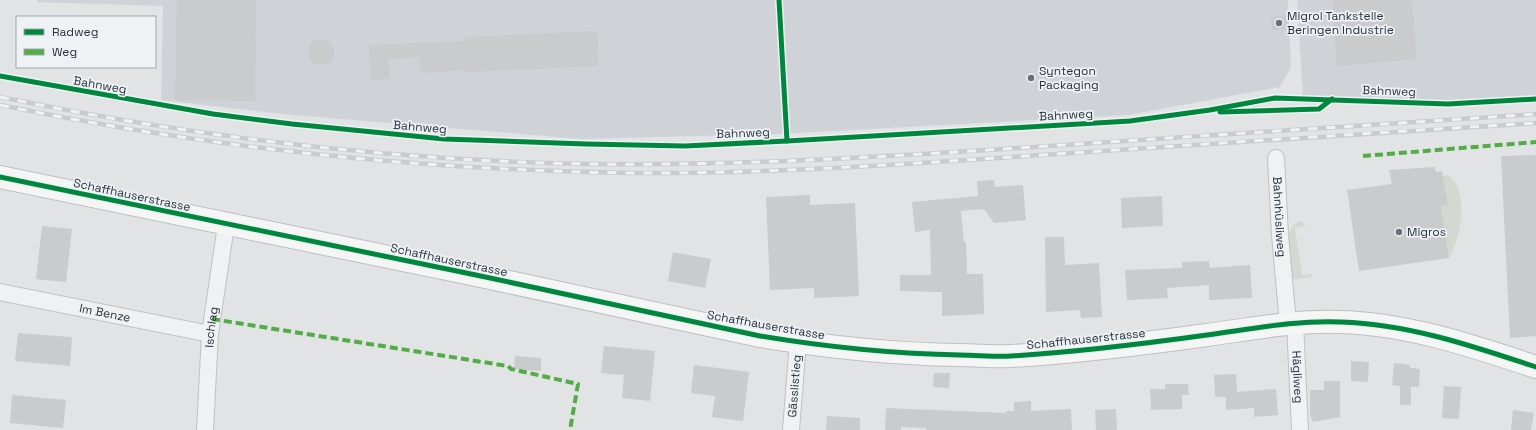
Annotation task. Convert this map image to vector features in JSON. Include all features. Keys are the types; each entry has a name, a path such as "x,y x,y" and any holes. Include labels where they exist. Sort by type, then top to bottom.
{"main road":[{"name":"Schaffhauserstrasse","path":"0,177 226,225 476,275 760,336 798,342 931,355 1009,356 1114,348 1292,323 1342,322 1381,325 1438,337 1536,367"}],"street":[{"name":"Bahnhüsliweg","path":"1276,158 1280,236 1292,323"},
{"name":"Ischlag","path":"205,430 210,334 226,225"},
{"name":"Im Benze","path":"0,292 210,334"},
{"name":"Hägliweg","path":"1292,323 1300,430"},
{"name":"Gässlistieg","path":"791,430 798,342"}],"shaded area":[{"name":"Syntegon Packaging","path":"37,0 1288,0 1291,67 1280,87 1128,115 778,134 581,139 292,115 161,100 163,6 37,2"},
{"path":"1297,0 1536,0 1536,98 1448,104 1303,98"},
{"path":"1448,175 1455,182 1461,203 1460,227 1449,258 1441,206 1447,205 1443,176"},
{"path":"1301,221 1306,226 1295,228 1302,275 1313,274 1310,278 1295,279 1290,278 1288,245 1291,229 1295,224"}],"building":[{"path":"177,0 256,0 255,101 175,100"},
{"path":"1332,0 1412,0 1417,59 1337,66"},
{"path":"1287,15 1288,29 1272,30 1271,17"},
{"path":"597,31 599,66 467,72 466,70 420,73 419,57 389,59 390,79 370,80 369,45 465,41 465,37"},
{"path":"321,39 330,43 334,52 330,61 321,65 312,61 308,52 312,43"},
{"path":"1536,155 1536,336 1510,338 1501,156"},
{"name":"Migros","path":"1435,167 1436,172 1442,171 1448,205 1441,206 1449,258 1359,271 1347,190 1392,184 1389,170"},
{"path":"994,180 995,187 1023,185 1026,220 994,223 984,209 961,211 964,242 966,242 967,274 983,274 984,314 942,316 942,292 900,291 900,275 931,275 930,230 915,232 912,202 978,196 977,181"},
{"path":"810,195 810,205 855,203 859,296 814,298 814,288 770,290 766,197"},
{"path":"1162,196 1163,226 1122,228 1121,198"},
{"path":"42,226 72,229 66,282 36,279"},
{"path":"1045,237 1064,237 1065,265 1099,263 1102,317 1081,318 1080,310 1046,312"},
{"path":"673,252 711,259 705,288 668,281"},
{"path":"1209,261 1210,268 1250,265 1252,298 1209,300 1209,285 1167,288 1168,298 1127,300 1125,270 1182,268 1182,262"},
{"path":"18,333 72,337 70,366 15,361"},
{"path":"604,346 655,351 650,401 622,398 624,375 601,373"},
{"path":"515,356 541,358 541,371 514,369"},
{"path":"1351,361 1369,362 1368,382 1351,381"},
{"path":"1394,363 1410,365 1410,368 1420,369 1419,387 1411,387 1411,405 1400,405 1400,386 1392,385"},
{"path":"694,365 749,372 743,421 712,417 715,396 691,393"},
{"path":"934,373 950,373 949,388 933,387"},
{"path":"1236,374 1237,392 1276,389 1278,415 1254,417 1254,408 1226,410 1226,397 1215,397 1214,375"},
{"path":"1324,381 1340,381 1340,417 1313,422 1310,415 1310,390 1324,390"},
{"path":"1165,384 1188,384 1189,395 1182,395 1182,409 1151,410 1150,389 1165,389"},
{"path":"1444,386 1461,387 1459,419 1442,418"},
{"path":"12,395 66,400 63,428 10,423"},
{"path":"1031,401 1031,411 1071,409 1072,430 926,430 926,428 901,427 901,430 885,430 886,408 1006,413 1006,411 1014,411 1014,402"},
{"path":"1116,409 1117,430 1096,430 1095,410"},
{"path":"1513,410 1534,413 1531,430 1511,430"},
{"path":"827,416 860,418 860,430 826,430"}],"railway":[{"path":"0,97 135,122 271,142 477,160 609,164 735,163 860,158 1536,114"},
{"path":"0,105 157,133 235,145 314,154 393,162 472,167 631,173 734,172 836,168 1536,123"}],"marked path":[{"path":"1363,156 1536,142"},
{"path":"212,319 508,366 511,369 578,384 570,430"}],"cycle path":[{"path":"779,0 787,141"},
{"name":"Bahnweg","path":"0,76 213,114 292,124 444,139 685,146 1130,121 1210,110 1275,98 1448,104 1536,99"},
{"path":"1220,112 1319,109 1332,99"},
{"path":"0,177 476,275 760,336 835,347 910,353 1011,356 1158,342 1307,322 1341,322 1391,327 1440,337 1536,367"}],"place":[{"name":"Migrol Tankstelle Beringen Industrie","path":"1279,23"},
{"name":"Syntegon Packaging","path":"1031,78"},
{"name":"Migros","path":"1399,232"}]}
